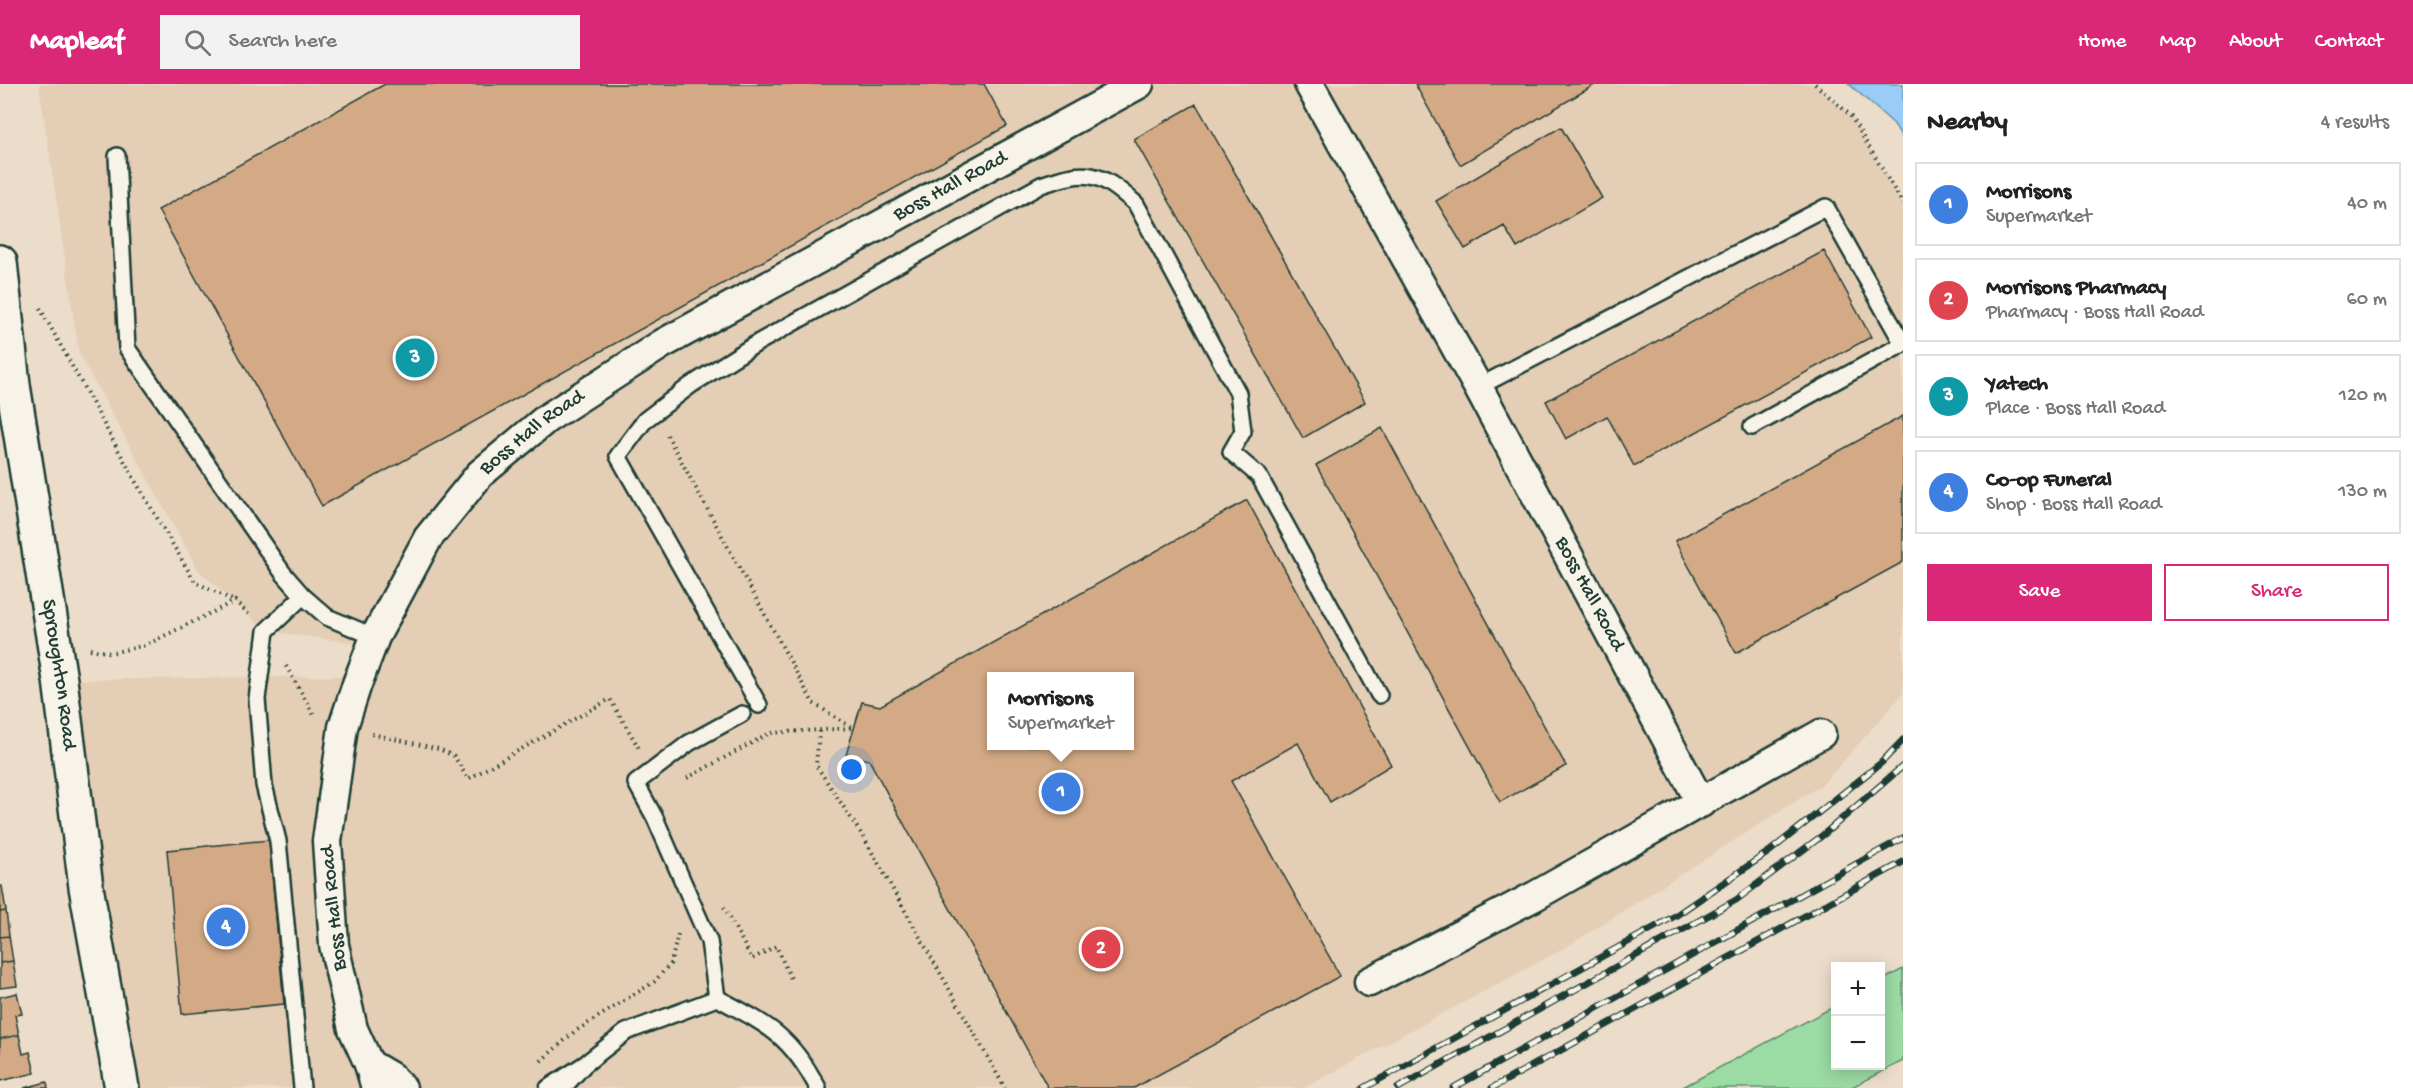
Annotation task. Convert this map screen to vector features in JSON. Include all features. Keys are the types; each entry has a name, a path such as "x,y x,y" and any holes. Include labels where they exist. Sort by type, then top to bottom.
{"street":[{"name":"Boss Hall Road","path":"402,1088 391,1077 373,1076 353,1029 334,945 327,841 343,727 357,684 375,637 428,538 480,474 546,419 662,344 1139,84"},
{"name":"Boss Hall Road","path":"1309,84 1478,387 1701,803"},
{"name":"Sproughton Road","path":"0,262 13,385 54,644 86,887 122,1088"},
{"path":"1370,982 1535,896 1821,734"}],"lane":[{"path":"117,156 126,348 283,573 303,596 327,617 375,637"},
{"path":"759,705 618,456 645,420 654,412 691,385 759,342 1041,185 1072,175 1096,177 1116,186 1136,204 1239,393 1243,431 1231,452 1258,476 1379,695"},
{"path":"1478,387 1826,207 1903,344 1752,427"},
{"path":"302,1088 278,841 264,784 257,699 266,631 303,596"},
{"path":"717,998 709,941 655,818 636,783 677,752 742,714"},
{"path":"548,1088 585,1064 626,1032 717,998 767,1024 781,1036 808,1070 818,1088"},
{"path":"563,1088 585,1064"}],"path":[{"path":"1815,84 1850,115 1903,204"},
{"path":"36,301 137,484 195,582 235,601 266,631 314,715 343,727 439,749"},
{"path":"654,412 813,703 854,728 770,733 686,779"},
{"path":"54,644 111,653 146,645 235,601"},
{"path":"819,730 816,765 864,838 1005,1088"},
{"path":"537,1065 574,1032 654,982 670,963 677,944 678,926"}],"shaded area":[{"path":"39,84 1815,84 1850,115 1903,204 1903,694 1823,784 1565,948 1304,1088 122,1088 60,680 340,676 374,638 355,643 266,631 198,570 79,354"}],"green space":[{"path":"1903,969 1903,1061 1850,1088 1681,1088 1831,1008 1831,1070 1885,1070 1885,979"}],"water":[{"path":"1849,84 1903,84 1903,139 1894,124"}],"building":[{"path":"385,84 984,84 1007,126 322,506 158,210"},
{"path":"1415,84 1596,84 1460,165"},
{"path":"1196,104 1365,402 1303,438 1134,139"},
{"path":"1561,127 1602,198 1517,248 1504,226 1465,249 1436,201"},
{"path":"1824,251 1871,337 1634,466 1607,416 1566,439 1546,401"},
{"path":"1903,416 1903,562 1736,653 1675,541"},
{"path":"1382,428 1566,766 1500,802 1316,465"},
{"path":"1247,500 1391,765 1330,802 1298,743 1231,781 1340,976 1134,1088 1048,1088 869,760 846,755 862,702 880,706"},
{"path":"269,840 284,1004 182,1014 167,850"},
{"path":"0,886 2,886 6,911 0,912"},
{"path":"6,911 9,936 0,937 0,912"},
{"path":"9,936 13,961 0,963 0,937"},
{"path":"13,961 17,986 0,988 0,963"},
{"path":"17,993 22,1014 15,1015 19,1035 0,1039 0,997"},
{"path":"19,1035 23,1054 30,1052 35,1073 0,1081 0,1039"},
{"path":"47,1082 48,1088 24,1088"}],"railway":[{"path":"1364,1088 1675,916 1770,851 1881,763 1903,740"},
{"path":"1398,1088 1736,900 1823,835 1903,766"},
{"path":"1453,1088 1903,838"},
{"path":"1492,1088 1903,862"}],"place":[{"name":"Yatech","path":"415,358"},
{"name":"Morrisons","path":"1061,792"},
{"name":"Co-op Funeral","path":"226,927"},
{"name":"Morrisons Pharmacy","path":"1101,949"}]}
